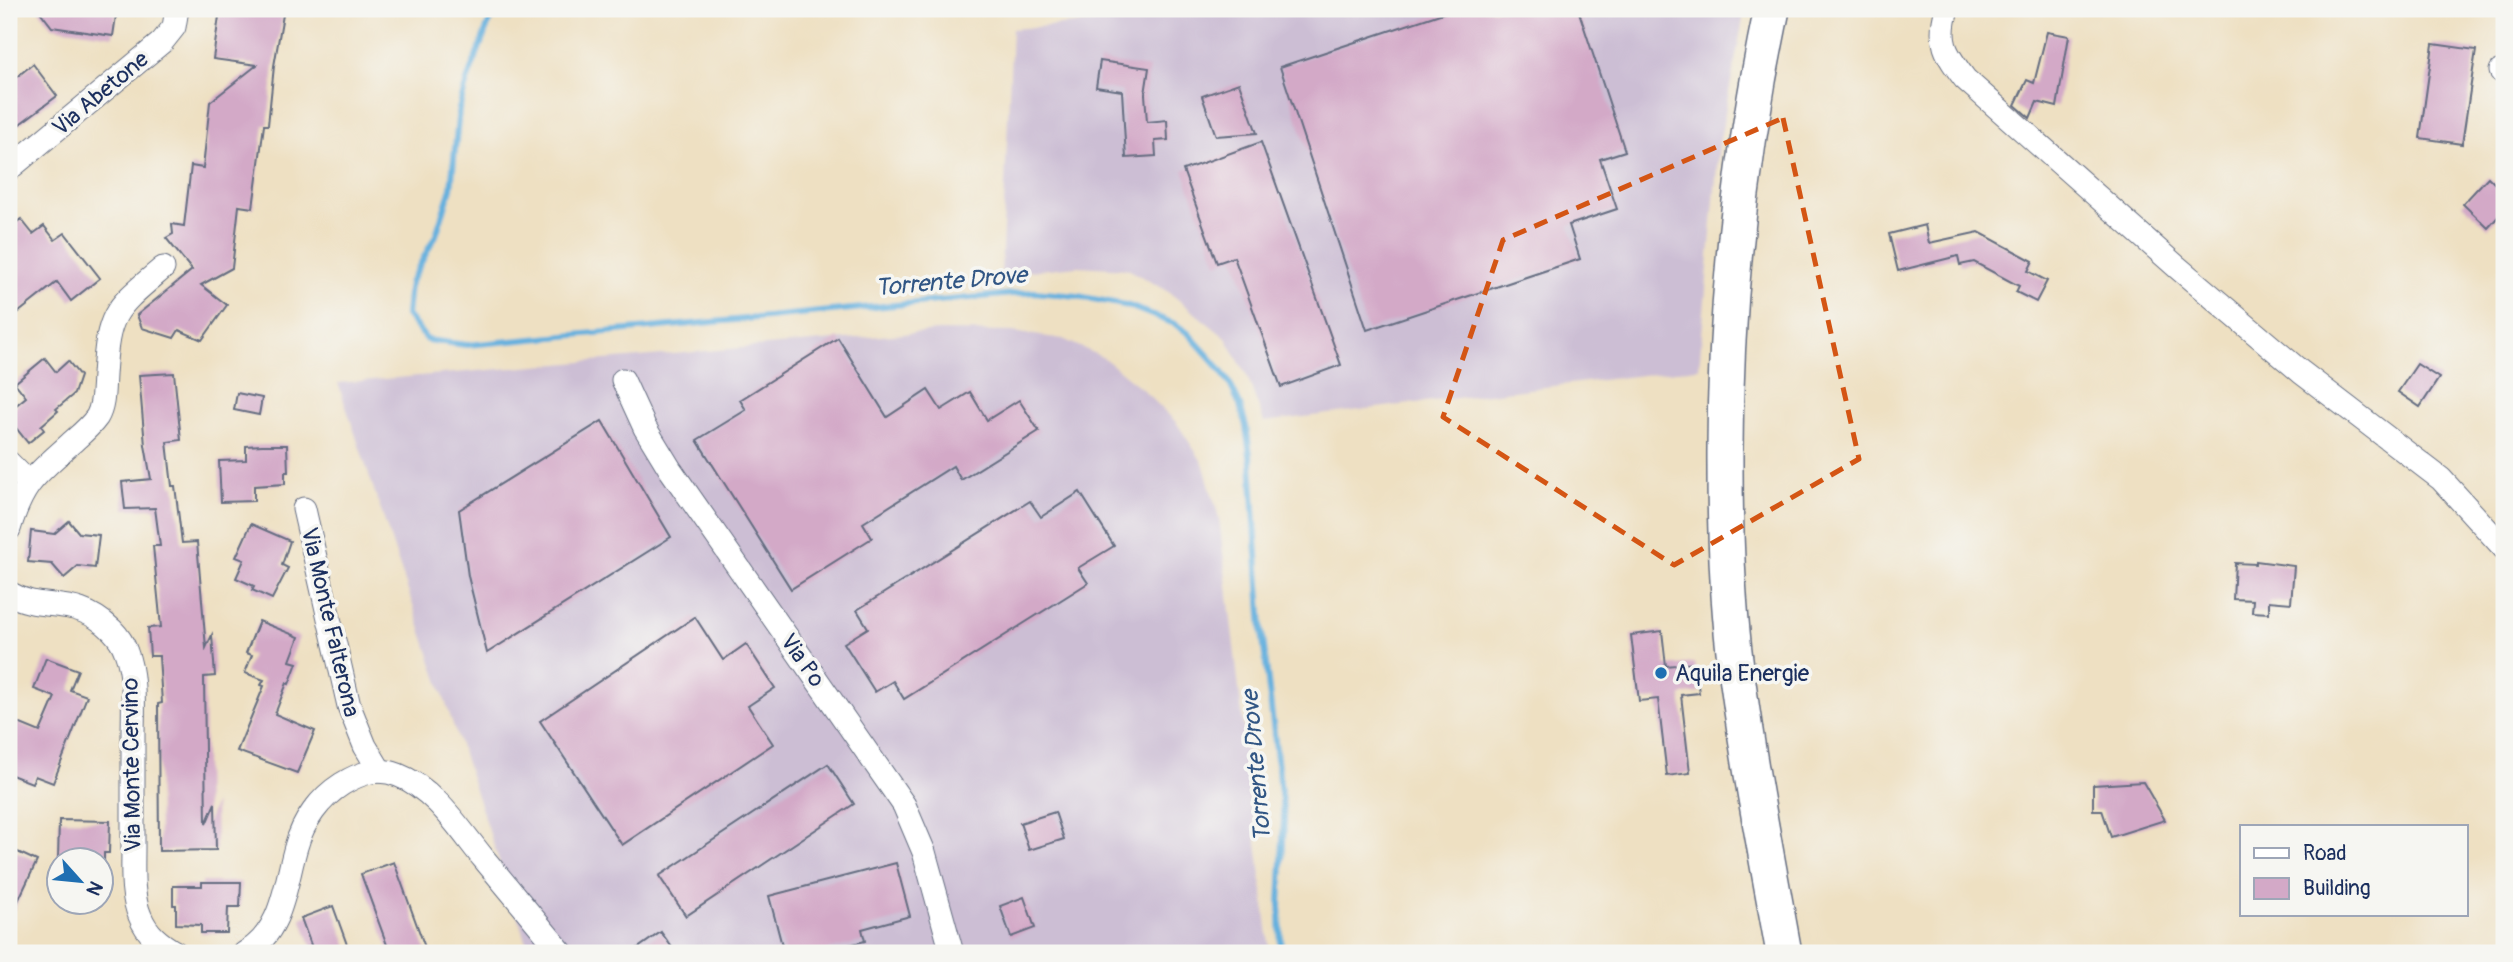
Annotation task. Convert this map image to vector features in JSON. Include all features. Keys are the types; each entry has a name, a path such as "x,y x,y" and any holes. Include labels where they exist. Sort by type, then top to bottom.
{"main road":[{"path":"1734,245 1725,198 1725,176 1752,9"},
{"path":"1772,9 1751,118 1734,245 1728,319 1725,427 1729,597 1741,704 1784,953"}],"street":[{"name":"Via Abetone","path":"9,169 162,42 174,27 177,9"},
{"path":"1947,9 1944,21 1945,52 1965,79 2177,267 2301,372 2441,479 2504,548"},
{"path":"9,529 28,482 98,415 103,395 106,343 111,321 127,299 163,268"},
{"name":"Via Po","path":"623,380 664,461 904,805 924,852 952,953"},
{"path":"9,463 28,482"},
{"name":"Via Monte Falterona","path":"304,509 349,706 365,746 380,771"},
{"name":"Via Monte Cervino","path":"10,597 67,605 83,610 103,622 123,645 129,660 133,692 133,871 136,905 149,932 176,953"},
{"path":"245,953 260,943 272,925 283,898 299,838 317,806 345,783 365,773 380,771 406,778 435,801 562,953"}],"highlighted area":[{"path":"1783,118 1859,459 1674,565 1443,417 1503,240"}],"shaded area":[{"path":"1146,9 1745,9 1719,144 1699,368 1264,422 1247,376 1226,338 1170,293 1128,269 1077,266 1001,274 1012,29 1146,18"},
{"path":"938,331 1013,332 1063,339 1104,358 1141,388 1176,422 1203,463 1219,518 1270,953 530,953 338,383"}],"building":[{"path":"38,9 117,9 113,36 52,27"},
{"path":"220,9 284,9 253,208 239,206 232,268 201,285 227,305 202,340 179,330 174,338 142,328 137,315 192,270 166,238 173,234 172,224 184,226 191,166 203,168 210,102 257,65 213,59"},
{"path":"1455,9 1578,9 1625,151 1600,159 1617,209 1569,225 1580,259 1367,330 1280,67"},
{"path":"2047,32 2069,36 2057,107 2037,102 2030,118 2015,105 2027,80 2034,83"},
{"path":"2433,44 2476,50 2462,144 2420,138"},
{"path":"1100,61 1149,68 1145,94 1147,122 1167,120 1168,140 1155,141 1156,156 1126,158 1122,91 1096,87"},
{"path":"33,64 57,96 17,126 9,115 9,83"},
{"path":"1239,83 1257,133 1216,136 1202,96"},
{"path":"1261,142 1341,365 1281,387 1234,257 1217,263 1183,170"},
{"path":"2488,177 2504,193 2504,210 2488,228 2463,204"},
{"path":"21,219 33,234 44,226 55,240 65,233 100,278 71,301 57,282 9,320 9,228"},
{"path":"1925,225 1929,243 1979,232 2033,261 2028,271 2047,281 2036,302 2016,292 2019,286 1974,262 1960,265 1958,256 1898,271 1889,234"},
{"path":"838,338 887,417 928,390 941,410 970,392 987,420 1019,400 1039,431 961,480 953,466 863,523 872,538 791,589 697,440 746,410 740,400"},
{"path":"45,358 56,372 68,361 80,376 74,394 56,409 58,411 41,426 44,430 28,443 9,419 9,411 26,397 15,383"},
{"path":"2417,364 2439,378 2420,407 2398,392"},
{"path":"174,373 181,440 167,442 172,486 175,486 182,543 197,542 206,648 212,635 215,676 204,677 206,824 215,803 216,850 159,851 158,704 162,703 159,656 150,656 148,628 161,627 153,546 160,546 155,508 125,509 122,482 151,479 139,375"},
{"path":"237,393 262,398 259,415 234,410"},
{"path":"602,421 671,537 487,653 468,576 459,510"},
{"path":"287,445 288,472 285,472 285,484 254,486 254,501 221,502 219,461 246,460 246,446"},
{"path":"1080,492 1114,546 1078,568 1088,583 904,699 893,681 875,692 844,643 868,628 857,610 1030,501 1041,517"},
{"path":"69,521 79,533 99,535 95,568 78,566 64,578 52,564 28,562 31,531 54,534"},
{"path":"251,524 290,541 282,565 288,568 272,599 252,590 254,586 236,578 244,560 236,557"},
{"path":"2256,561 2294,566 2291,603 2269,601 2269,613 2252,612 2253,600 2233,599 2235,563 2256,564"},
{"path":"695,617 723,660 746,644 775,688 748,706 773,744 622,845 540,721"},
{"path":"259,621 299,637 290,661 297,663 275,714 315,731 297,773 237,751 264,686 261,685 264,680 245,673 252,655 246,653"},
{"path":"1662,631 1666,666 1695,663 1699,693 1681,695 1690,773 1667,776 1658,699 1639,701 1631,635"},
{"path":"46,658 78,670 70,690 87,696 53,783 35,776 32,783 9,774 9,740 16,722 40,732 55,697 34,689"},
{"path":"828,764 854,804 686,916 659,876"},
{"path":"2143,782 2165,820 2111,837 2102,810 2093,810 2093,785"},
{"path":"1055,812 1064,839 1029,850 1020,823"},
{"path":"59,820 110,821 109,846 58,846"},
{"path":"9,848 37,861 9,920"},
{"path":"394,862 427,953 390,953 361,874"},
{"path":"896,863 910,916 862,929 865,941 816,953 784,953 769,896"},
{"path":"202,882 241,882 240,907 228,907 227,933 201,933 201,925 176,924 173,886 202,886"},
{"path":"1024,897 1035,928 1011,937 1000,906"},
{"path":"333,906 350,953 314,953 301,918"},
{"path":"661,932 676,953 631,953"}],"waterway":[{"name":"Torrente Drove","path":"494,9 459,109 451,188 436,235 410,283 407,315 427,340 467,345 1034,292 1078,296 1129,306 1175,324 1188,333 1215,363 1229,382 1240,405 1251,463 1262,630 1284,819 1281,953"}],"place":[{"name":"Aquila Energie","path":"1661,673"}]}
